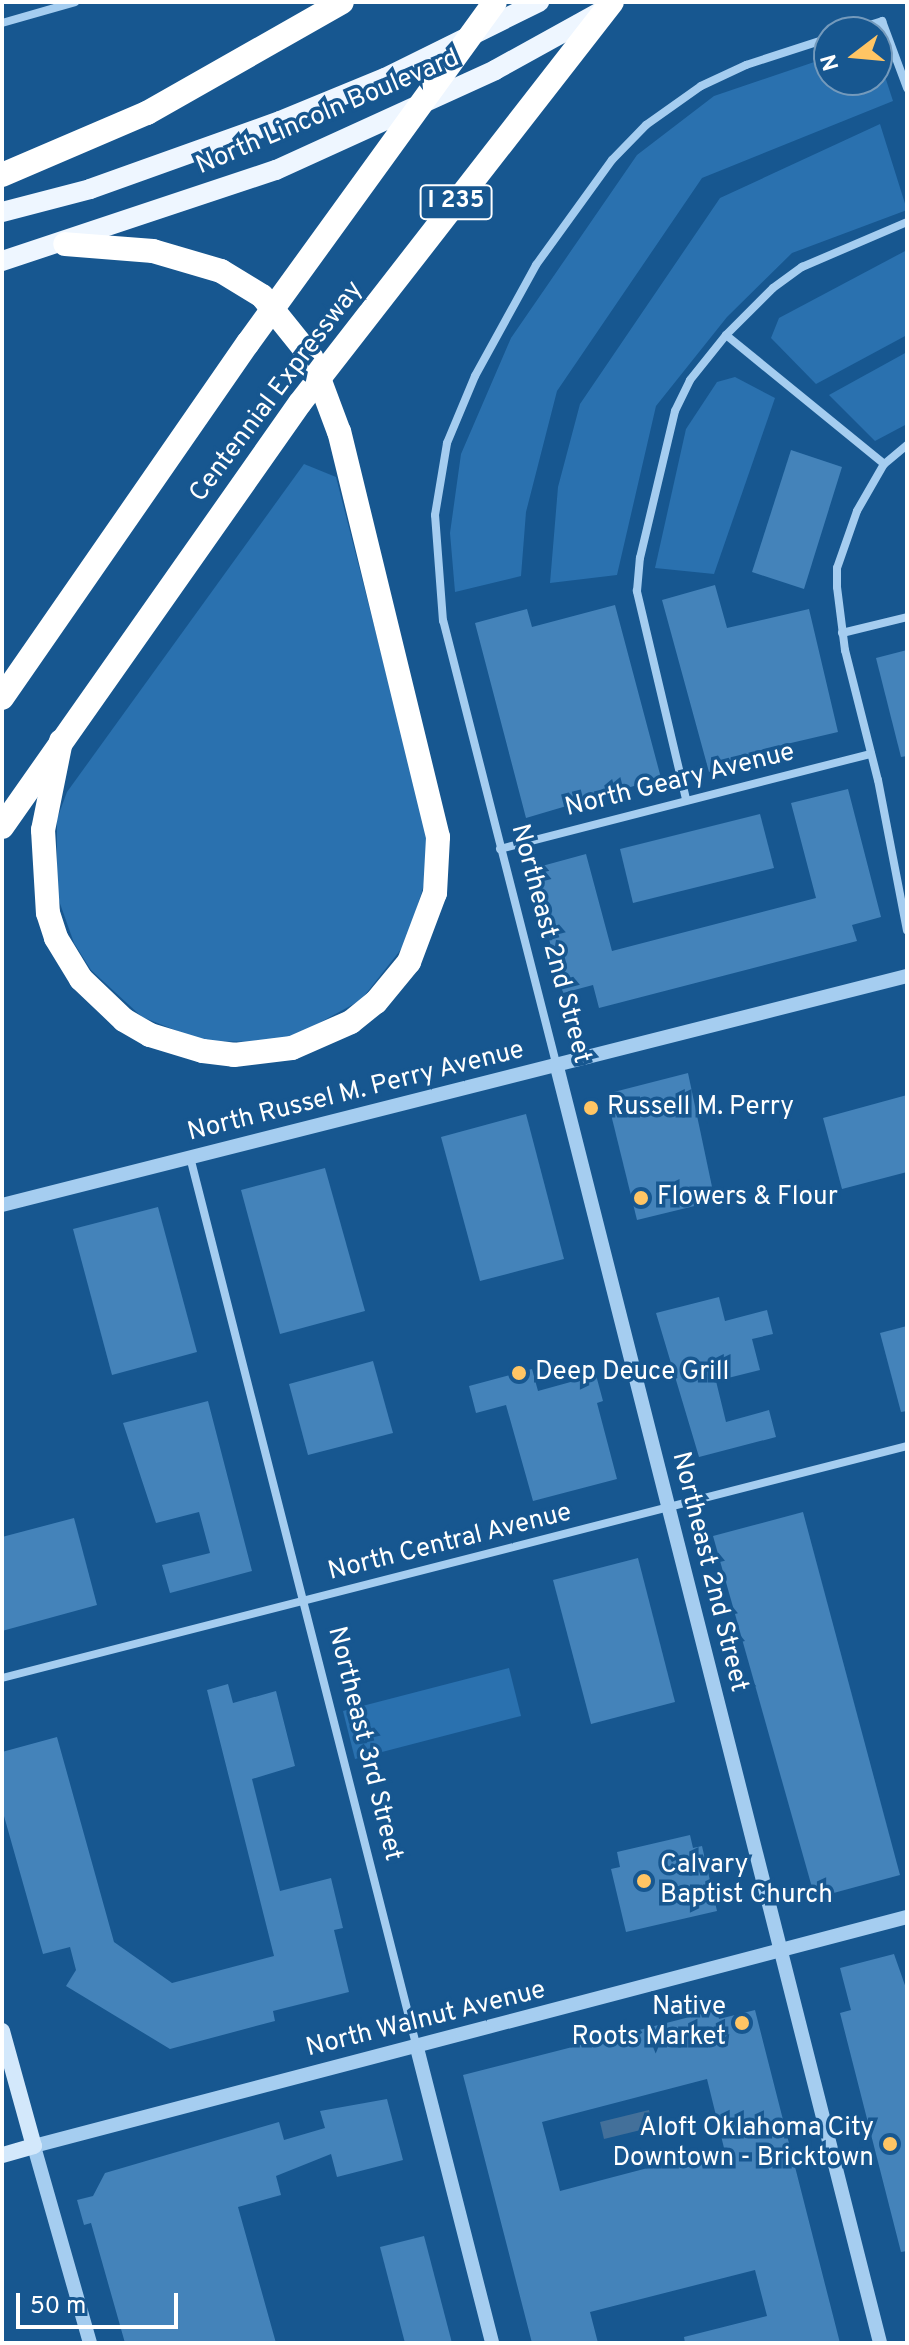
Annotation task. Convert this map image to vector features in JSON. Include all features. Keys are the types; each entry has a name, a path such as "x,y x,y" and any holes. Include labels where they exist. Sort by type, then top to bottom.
{"highway":[{"path":"2,175 147,113 342,2"},
{"name":"Centennial Expressway","path":"2,698 248,343 495,2"},
{"name":"Centennial Expressway","path":"2,827 300,403 612,2"},
{"path":"61,741 43,830 48,913 56,938 81,979 124,1020 150,1035 203,1051 234,1055 292,1048 351,1022 376,1002 409,962 435,893 435,821 339,432 311,357 262,296 221,271 153,251 65,244"}],"main road":[{"name":"North Lincoln Boulevard","path":"2,212 90,189 280,121 385,78 539,2"},
{"name":"North Lincoln Boulevard","path":"2,261 65,244 290,164 495,70 618,2"},
{"path":"2,2031 34,2146"},
{"name":"North Walnut Avenue","path":"2,2155 34,2146"}],"street":[{"path":"2,23 75,2"},
{"name":"Northeast 2nd Street","path":"813,43 746,65 701,86 646,125 612,160 536,265 475,376 447,443 435,515 437,586 500,849 880,2343"},
{"path":"893,50 907,88"},
{"path":"686,799 641,620 640,558 675,411 690,380 743,314 802,267 907,222"},
{"path":"726,335 884,464"},
{"path":"907,445 884,464 857,511 837,568 842,633 871,754 907,930"},
{"path":"842,633 907,617"},
{"name":"North Geary Avenue","path":"500,849 871,754"},
{"name":"North Russel M. Perry Avenue","path":"2,1205 907,976"},
{"name":"Northeast 3rd Street","path":"190,1157 492,2343"},
{"name":"North Central Avenue","path":"2,1678 907,1446"},
{"name":"North Walnut Avenue","path":"34,2146 907,1917"},
{"path":"34,2146 90,2343"}],"shaded area":[{"path":"813,62 813,96 891,96 893,101 702,178 557,391 526,512 521,576 455,592 450,533 461,454 511,338 637,155 714,96"},
{"path":"880,124 907,210 792,253 727,317 656,406 617,575 550,583 558,487 580,404 720,198"},
{"path":"907,250 907,335 816,384 771,338 779,318"},
{"path":"907,352 907,424 875,441 829,395"},
{"path":"735,377 775,398 714,574 655,568 686,429 717,382"},
{"path":"304,464 336,477 418,797 428,842 426,878 406,943 361,1000 299,1034 267,1042 203,1041 142,1017 91,970 74,943 57,895 57,819 67,792"},
{"path":"509,1668 521,1716 355,1759 343,1711"},
{"path":"649,2110 653,2127 604,2139 600,2122"}],"building":[{"path":"791,450 842,467 804,589 752,572"},
{"path":"715,585 727,628 809,609 838,732 761,750 763,757 709,772 662,600"},
{"path":"615,605 661,778 526,818 475,623 527,609 532,627"},
{"path":"907,650 907,756 901,757 876,658"},
{"path":"848,789 881,917 852,925 857,941 599,1008 593,985 563,993 531,869 586,854 612,951 816,898 791,803"},
{"path":"760,814 774,868 633,903 620,849"},
{"path":"688,1073 715,1201 637,1220 606,1094"},
{"path":"907,1095 907,1172 842,1189 823,1118"},
{"path":"526,1114 564,1259 480,1281 441,1137"},
{"path":"325,1168 365,1311 280,1334 241,1190"},
{"path":"158,1207 197,1352 112,1375 73,1229"},
{"path":"719,1297 725,1321 767,1310 773,1334 752,1339 760,1370 716,1381 726,1422 769,1410 776,1437 699,1457 656,1313"},
{"path":"907,1326 907,1411 901,1412 880,1333"},
{"path":"373,1361 393,1433 308,1455 289,1384"},
{"path":"532,1369 538,1391 596,1375 603,1401 597,1403 617,1479 533,1501 506,1405 476,1413 469,1386"},
{"path":"208,1401 252,1571 170,1593 162,1565 210,1553 199,1512 156,1523 123,1423"},
{"path":"803,1512 900,1875 815,1898 713,1536"},
{"path":"74,1518 97,1605 2,1631 2,1537"},
{"path":"638,1558 675,1702 591,1724 553,1580"},
{"path":"228,1684 233,1703 276,1691 295,1766 252,1779 280,1891 331,1878 343,1928 334,1930 349,1992 273,2011 275,2021 170,2049 66,1986 76,1970 70,1947 43,1954 2,1809 2,1752 57,1737 114,1942 172,1983 274,1956 207,1690"},
{"path":"690,1835 693,1848 702,1846 717,1911 626,1932 611,1869 620,1867 617,1852"},
{"name":"Aloft Oklahoma City Downtown - Bricktown","path":"894,1954 907,1991 907,2251 901,2252 840,2013 851,2010 840,1968"},
{"path":"717,2010 719,2019 755,2010 840,2343 685,2343 684,2337 767,2316 755,2270 590,2312 598,2343 532,2343 463,2075","holes":["707,2079 724,2148 560,2191 542,2122"]},
{"path":"387,2099 403,2160 337,2177 331,2154 276,2176 281,2195 238,2207 276,2343 125,2343 91,2223 84,2225 77,2200 93,2196 105,2173 279,2122 284,2140 325,2128 320,2111"},
{"path":"424,2236 452,2343 405,2343 380,2247"}],"place":[{"name":"Russell M. Perry","path":"591,1108"},
{"name":"Flowers & Flour","path":"641,1198"},
{"name":"Deep Deuce Grill","path":"519,1373"},
{"name":"Calvary Baptist Church","path":"644,1881"},
{"name":"Native Roots Market","path":"742,2023"},
{"name":"Aloft Oklahoma City Downtown - Bricktown","path":"890,2144"}]}
